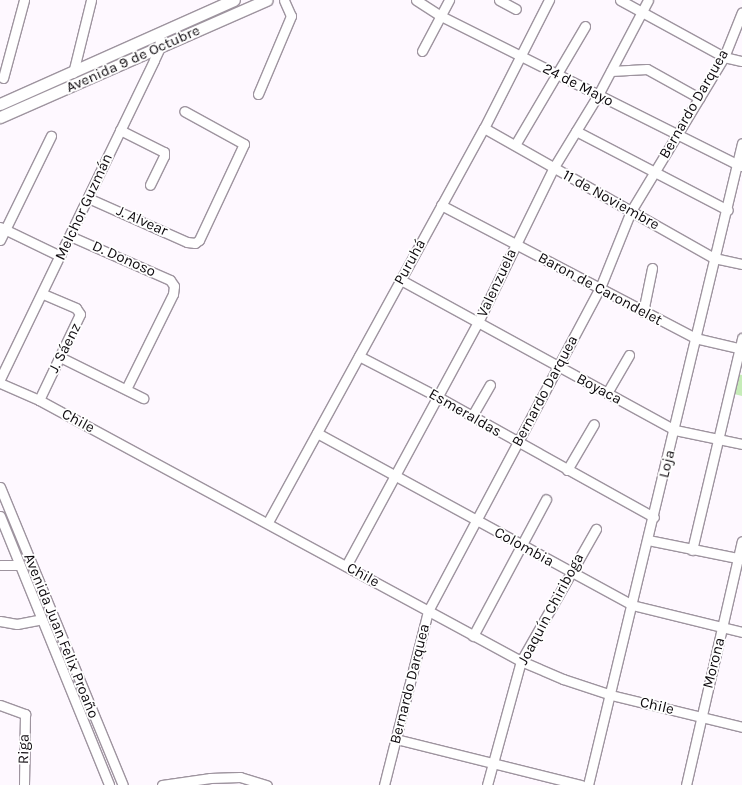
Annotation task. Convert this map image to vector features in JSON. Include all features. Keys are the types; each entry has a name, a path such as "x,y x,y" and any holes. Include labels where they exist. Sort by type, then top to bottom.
{"main road":[{"name":"Avenida 9 de Octubre","path":"0,104 73,73 234,0"},
{"name":"Avenida 9 de Octubre","path":"0,117 266,0"}],"street":[{"path":"3,78 24,0"},
{"path":"73,73 91,0"},
{"path":"258,94 291,16 284,0"},
{"name":"24 de Mayo","path":"416,0 441,16 739,165"},
{"path":"422,51 449,0"},
{"path":"499,0 516,9"},
{"name":"Puruhá","path":"268,522 484,128 549,0"},
{"path":"620,0 643,11 724,57 742,61"},
{"name":"Valenzuela","path":"346,566 478,322 515,244 554,168 598,95 648,0"},
{"name":"Bernardo Darquea","path":"384,785 428,611 600,288 631,211 724,57 742,12"},
{"path":"515,145 585,26"},
{"path":"159,34 160,47"},
{"name":"Melchor Guzmán","path":"0,379 43,294 160,47"},
{"path":"611,71 647,69 699,98"},
{"name":"J. Alvear","path":"88,198 187,242 195,243 244,144 184,111"},
{"name":"11 de Noviembre","path":"484,128 714,258 742,264"},
{"path":"120,130 164,152 164,156 150,185"},
{"path":"576,131 654,173 728,210"},
{"path":"0,240 3,228 51,136"},
{"name":"Loja","path":"588,785 675,430 714,258 739,165 742,143"},
{"name":"Baron de Carondelet","path":"441,205 695,338 741,349"},
{"path":"3,228 60,256"},
{"name":"D. Donoso","path":"70,236 170,280 174,286 173,294 126,389"},
{"path":"644,312 652,268"},
{"name":"Boyaca","path":"401,280 675,430 742,444"},
{"name":"J. Sáenz","path":"39,400 80,314 76,308 43,294"},
{"path":"692,550 741,349 742,338"},
{"path":"607,393 629,355"},
{"name":"Esmeraldas","path":"359,356 438,397 518,443 654,517"},
{"path":"60,357 143,398"},
{"name":"Chile","path":"0,383 39,400 268,522 473,636 521,661 563,679 611,695 742,727"},
{"path":"472,416 490,385"},
{"path":"567,470 594,424"},
{"name":"Colombia","path":"317,433 569,572 632,605 742,632"},
{"name":"Avenida Juan Felix Proaño","path":"0,487 123,785"},
{"path":"473,636 520,545 546,500"},
{"name":"Avenida Juan Felix Proaño","path":"0,516 109,785"},
{"name":"Joaquín Chiriboga","path":"487,785 521,661 569,572 596,529"},
{"path":"648,540 740,559"},
{"name":"Morona","path":"686,785 701,717 740,559 742,541"},
{"path":"0,565 19,565"},
{"path":"0,621 17,624 42,619"},
{"name":"Riga","path":"0,705 25,714 24,785"},
{"path":"396,739 581,785"},
{"path":"162,785 210,778 240,777 267,785"}],"green space":[{"path":"738,374 742,375 742,396 734,394"}]}
